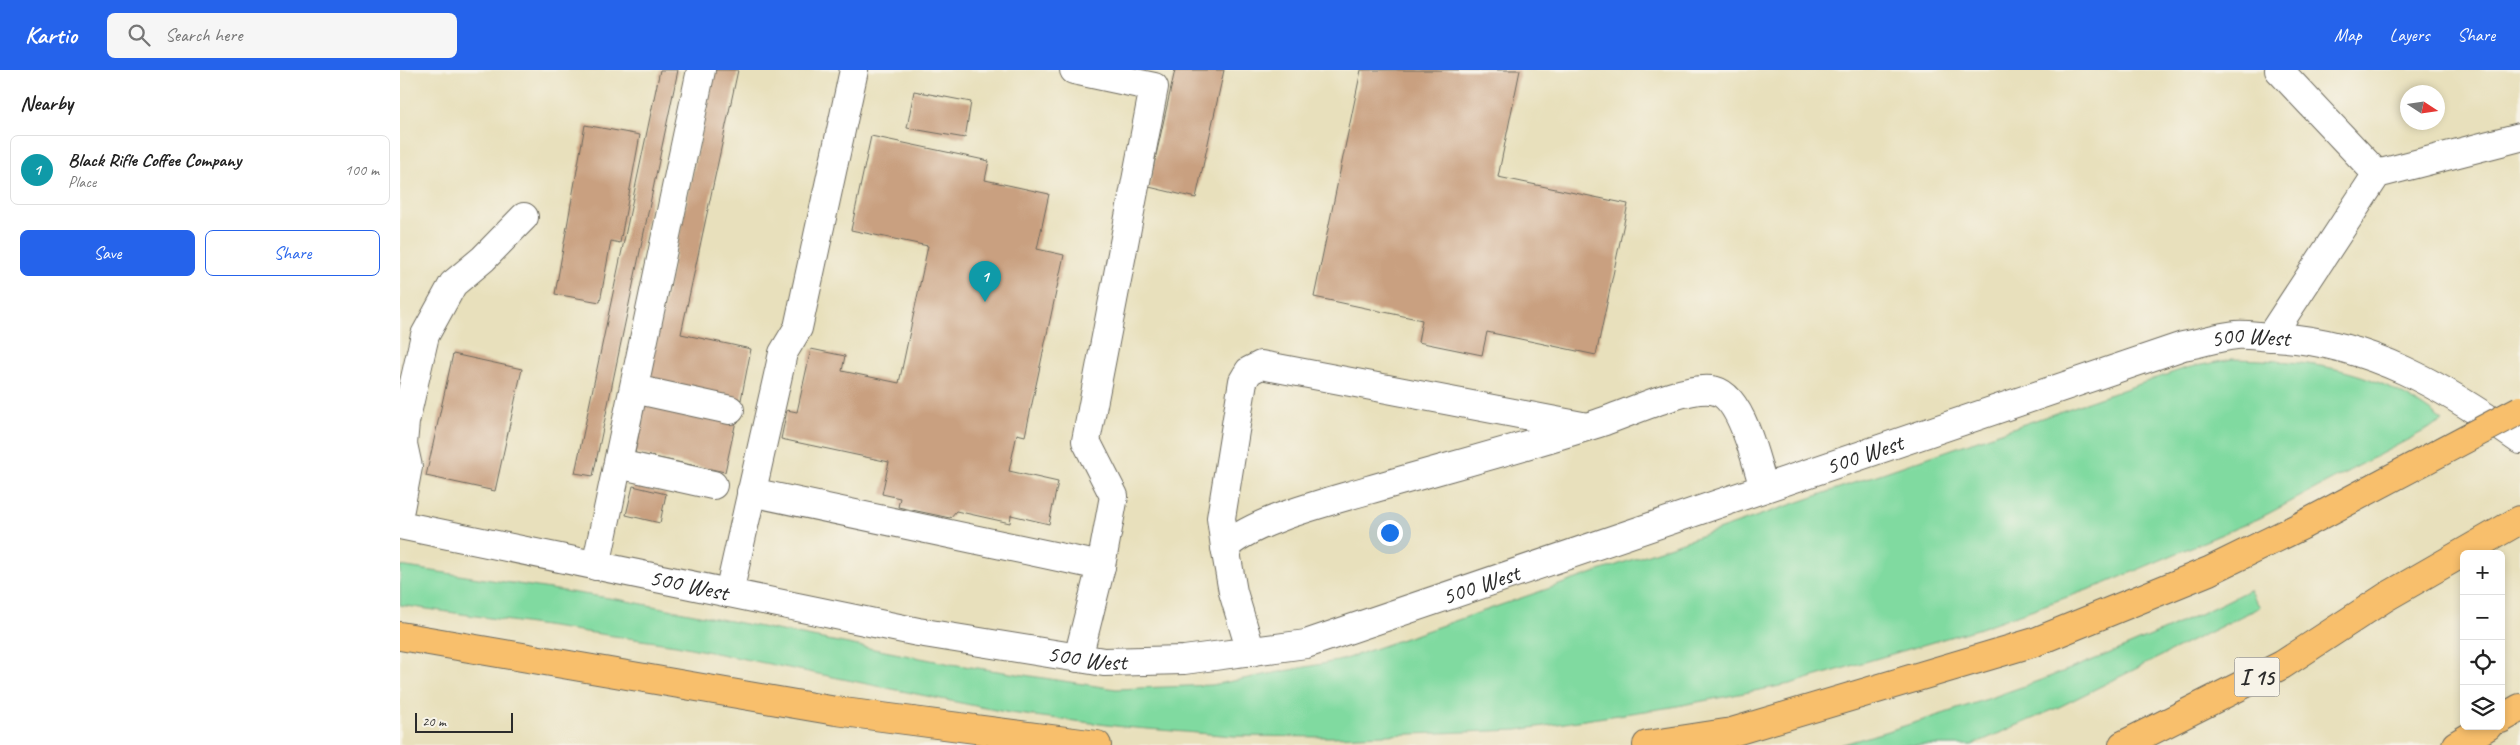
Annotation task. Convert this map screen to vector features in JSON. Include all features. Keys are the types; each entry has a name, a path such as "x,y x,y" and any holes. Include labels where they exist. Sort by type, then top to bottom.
{"highway":[{"path":"1647,745 1732,732 2035,642 2208,571 2301,526 2520,410"},
{"name":"I 15","path":"2123,745 2282,665 2386,598 2520,520"},
{"path":"400,636 836,711 1097,745"},
{"path":"2505,717 2520,708"},
{"path":"2456,745 2481,730"}],"street":[{"path":"596,566 701,70"},
{"path":"729,593 783,353 798,328 854,70"},
{"path":"1074,70 1154,87 1086,440 1114,496 1101,566 1078,658"},
{"path":"2279,70 2377,174"},
{"path":"2270,337 2377,174 2520,137"},
{"path":"400,509 408,467 403,444 405,422 425,335 453,284 483,259 524,216"},
{"name":"500 West","path":"400,526 918,632 1104,662 1174,660 1306,644 2183,346 2236,335 2301,338 2342,347 2380,360 2429,381 2469,405 2520,440"},
{"path":"1251,652 1232,592 1221,518 1243,381 1249,372 1261,365 1586,427"},
{"path":"1225,547 1246,530 1328,502 1586,427 1676,395 1712,389 1726,396 1738,412 1764,488"},
{"path":"634,390 730,410"},
{"path":"618,464 713,485"},
{"path":"752,492 1101,566"}],"green space":[{"path":"2232,359 2291,362 2344,371 2393,389 2418,403 2443,421 2260,518 2104,584 1977,629 1790,684 1672,707 1517,730 1331,737 1234,736 1124,727 1010,713 676,645 400,605 400,566 622,600 951,664 1116,689 1212,685 1342,660 2186,368"},
{"path":"2249,590 2260,607 2057,708 1972,745 1840,745 1997,696 2099,658 2200,614"}],"building":[{"path":"660,70 678,70 593,476 575,473"},
{"path":"715,70 738,70 681,334 751,349 741,400 648,380"},
{"path":"1175,70 1224,70 1196,198 1149,187"},
{"path":"1361,70 1520,70 1498,177 1628,204 1596,355 1487,332 1482,355 1418,342 1422,320 1314,297"},
{"path":"914,91 971,102 965,138 907,128"},
{"path":"585,125 640,135 620,243 611,241 600,302 555,294"},
{"path":"871,136 989,161 985,180 1049,194 1037,249 1064,255 1025,436 1017,434 1009,471 1058,482 1049,524 1011,515 1010,523 956,511 950,518 898,507 900,498 882,494 889,462 781,439 787,410 797,412 811,349 845,356 842,371 899,383 928,246 851,230"},
{"path":"453,354 522,369 495,491 426,476"},
{"path":"645,402 736,421 725,472 635,453"},
{"path":"633,486 666,494 660,523 626,515"}],"place":[{"name":"Black Rifle Coffee Company","path":"985,302"}]}
